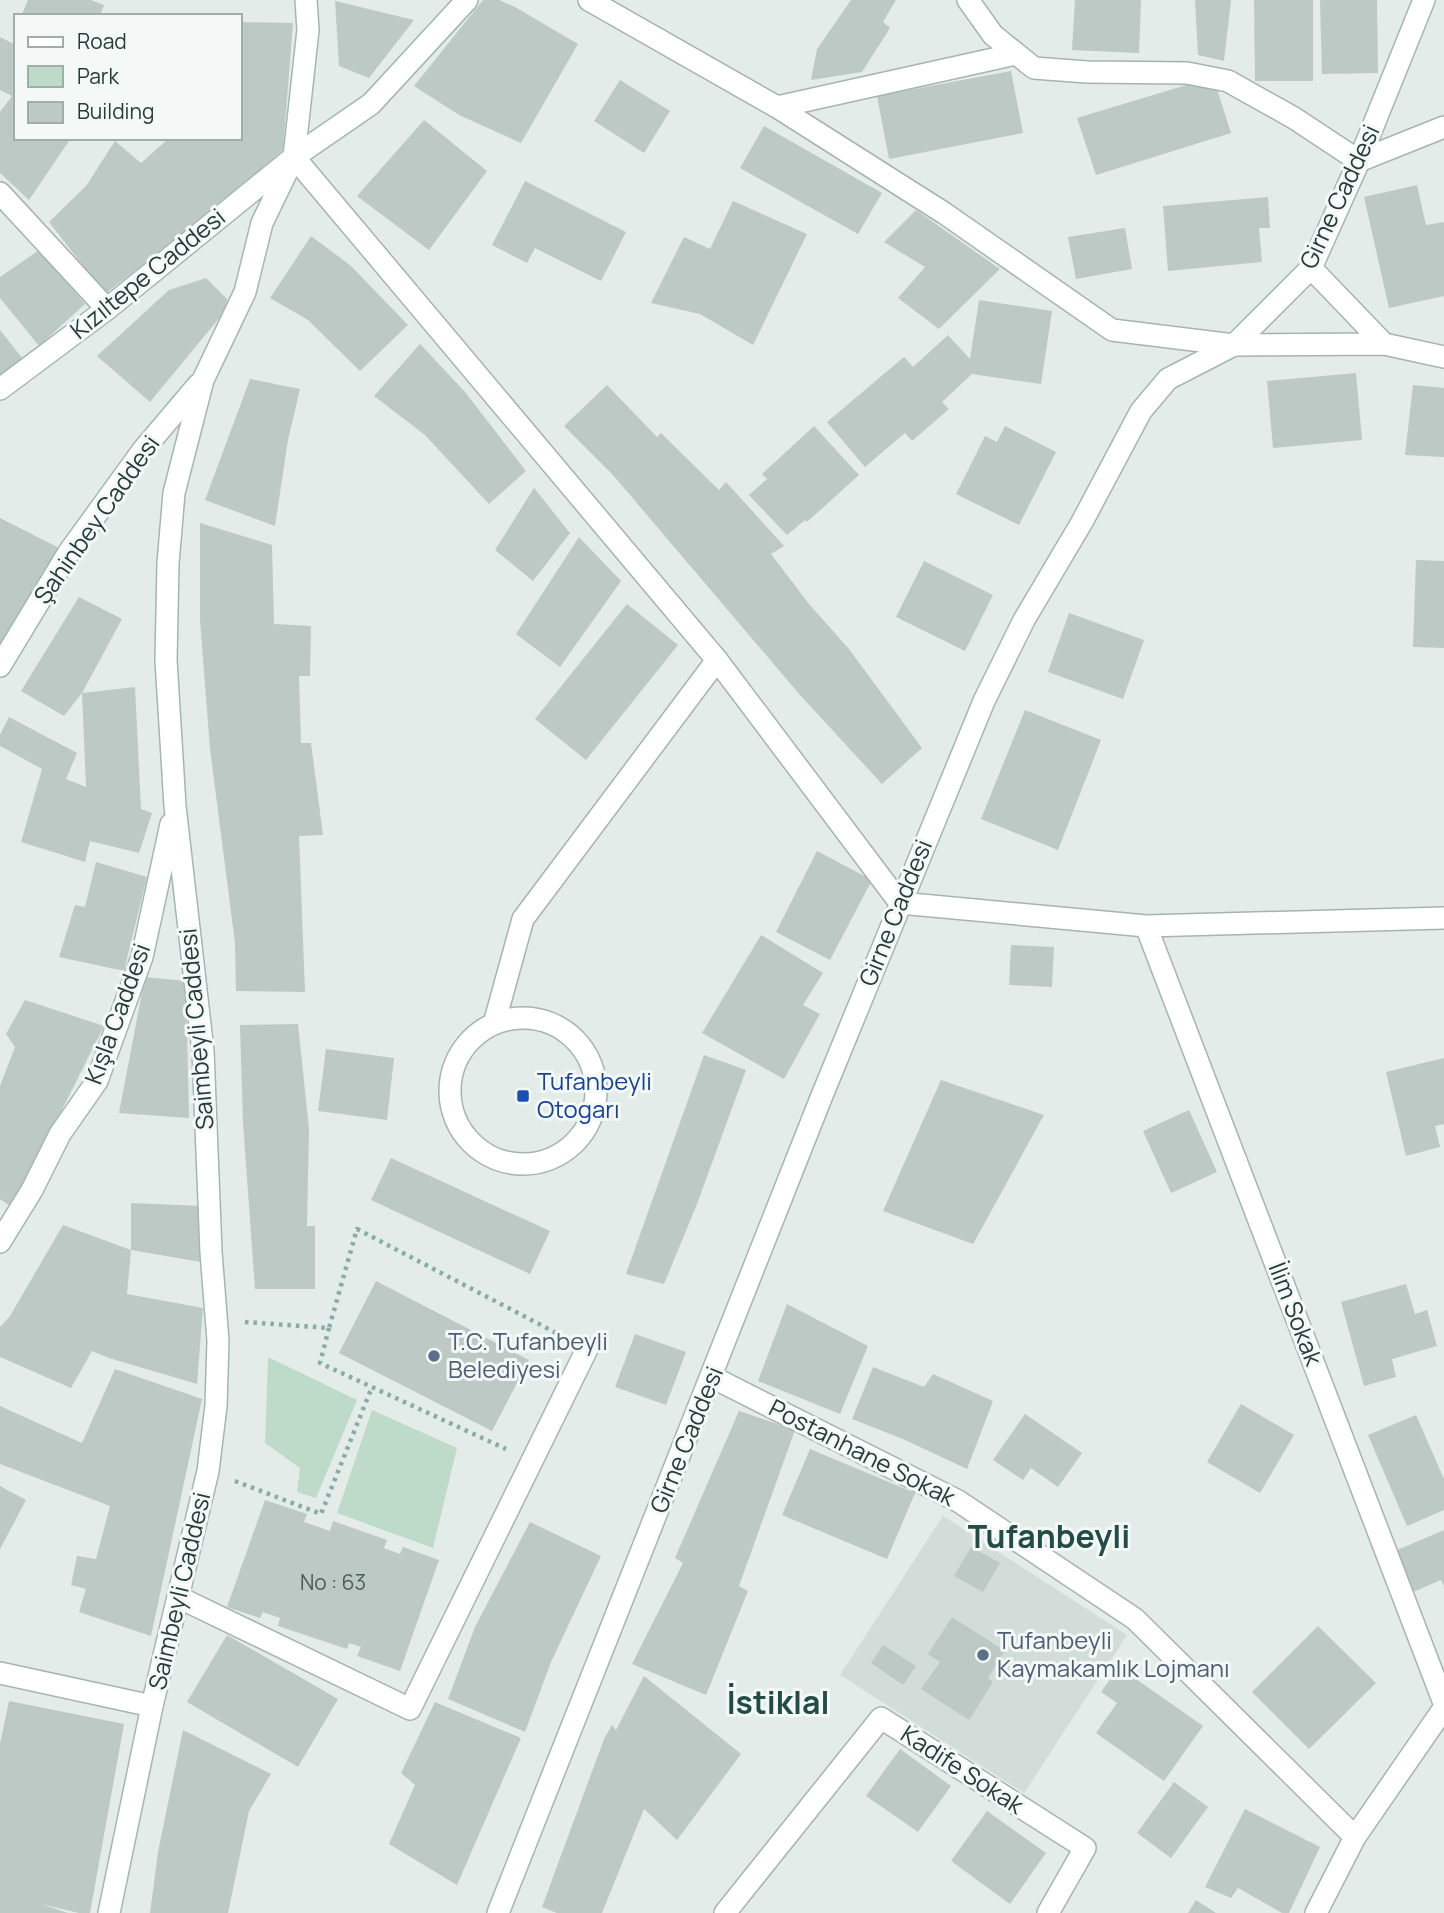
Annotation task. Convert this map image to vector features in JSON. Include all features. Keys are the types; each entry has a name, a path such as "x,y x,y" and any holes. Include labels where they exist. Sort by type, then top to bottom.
{"street":[{"path":"306,0 308,30 295,157 717,660 900,903 1146,926 1444,918"},
{"name":"Kızıltepe Caddesi","path":"0,389 107,309 295,157 370,104 467,0"},
{"path":"589,0 777,107 944,213 1112,330 1234,345 1384,344 1444,356"},
{"path":"968,0 993,35 1034,68 1087,72 1187,73 1228,81 1294,118 1359,161 1444,127"},
{"name":"Girne Caddesi","path":"498,1913 900,903 989,690 1024,620 1082,522 1141,411 1168,379 1234,345 1311,268 1359,161 1424,0"},
{"path":"777,107 1016,54"},
{"name":"Saimbeyli Caddesi","path":"109,1913 152,1706 208,1471 216,1406 216,1319 203,1051 175,806 166,660 167,563 174,493 203,380 246,292 262,223 295,157"},
{"path":"0,193 107,309"},
{"path":"1311,268 1384,344"},
{"name":"Şahinbey Caddesi","path":"0,666 69,552 143,450 203,380"},
{"path":"494,1024 519,1018 545,1021 567,1033 584,1052 594,1075 596,1100 588,1125 573,1145 551,1159 529,1164 506,1163 485,1154 467,1140 455,1120 449,1098 451,1075 459,1053 474,1036 494,1024 523,919 717,660"},
{"name":"Kışla Caddesi","path":"0,1242 32,1190 60,1133 97,1081 142,957 175,806"},
{"name":"İlim Sokak","path":"1146,926 1444,1703"},
{"path":"178,1597 410,1709 587,1349"},
{"name":"Postanhane Sokak","path":"712,1377 958,1501 1135,1619 1355,1837"},
{"path":"0,1673 152,1706"},
{"path":"1316,1913 1355,1837 1444,1709"},
{"name":"Kadife Sokak","path":"725,1913 881,1718 1085,1848 1048,1913"}],"path":[{"path":"532,1461 320,1363 357,1229 587,1349"},
{"path":"216,1319 329,1328"},
{"path":"208,1471 321,1514 372,1387"}],"shaded area":[{"name":"Tufanbeyli Kaymakamlık Lojmanı","path":"943,1516 1127,1635 1024,1793 840,1675"}],"green space":[{"path":"268,1357 357,1400 316,1498 297,1492 300,1468 265,1443"},
{"path":"372,1410 457,1448 433,1548 337,1513"}],"building":[{"path":"28,0 91,0 104,5 101,14 22,14"},
{"path":"483,0 499,0 515,7 578,44 521,143 459,115 414,86"},
{"path":"851,0 896,0 883,22 890,28 862,72 811,80 817,49"},
{"path":"1075,0 1141,0 1139,53 1072,50"},
{"path":"1195,0 1231,0 1224,61 1198,55"},
{"path":"1254,0 1313,0 1313,81 1255,81"},
{"path":"1320,0 1377,0 1378,73 1322,74"},
{"path":"335,1 414,20 369,78 339,66"},
{"path":"242,22 293,23 283,150 205,216 105,294 49,222 86,186 115,141 141,163 167,140 242,140"},
{"path":"0,37 14,44 14,140 70,140 29,200 0,173 0,112 12,96 0,90"},
{"path":"1011,71 1023,133 889,159 877,96"},
{"path":"620,80 670,111 644,153 594,121"},
{"path":"1193,83 1216,86 1231,133 1096,175 1077,118"},
{"path":"424,120 487,171 429,250 357,196"},
{"path":"764,126 882,193 858,234 740,168"},
{"path":"525,181 626,232 601,281 535,248 527,263 492,245"},
{"path":"1417,185 1426,225 1444,222 1444,296 1389,308 1364,197"},
{"path":"1268,197 1270,228 1259,228 1262,262 1168,271 1163,206"},
{"path":"733,201 807,234 753,345 700,314 651,303 684,237 710,249"},
{"path":"916,210 1000,269 939,329 898,298 925,267 884,242"},
{"path":"1125,228 1132,269 1076,279 1068,237"},
{"path":"311,236 350,265 408,325 360,371 308,320 270,298"},
{"path":"39,250 85,304 39,346 0,298 0,277"},
{"path":"206,278 227,299 225,311 150,402 97,356 169,290"},
{"path":"979,300 1052,311 1041,384 972,374 942,402 949,409 912,441 905,433 865,467 827,422 904,357 913,367 948,335 970,359"},
{"path":"0,330 23,359 0,377"},
{"path":"420,344 465,392 526,471 489,504 425,435 374,396"},
{"path":"1356,373 1362,440 1273,448 1267,381"},
{"path":"250,379 300,389 288,440 275,526 205,500"},
{"path":"607,385 657,437 661,433 719,490 726,482 784,546 771,554 809,604 849,649 922,748 882,784 800,695 613,475 564,426"},
{"path":"1413,385 1444,388 1444,457 1405,455"},
{"path":"814,426 859,475 807,522 805,520 787,535 749,495 767,479 762,474"},
{"path":"1005,426 1056,452 1019,525 956,494 985,436 997,442"},
{"path":"534,488 570,533 533,581 495,550"},
{"path":"0,518 61,549 0,653"},
{"path":"200,523 272,545 274,624 311,626 310,676 299,676 301,743 311,743 323,835 299,836 305,992 236,991 235,943 210,749 200,620"},
{"path":"579,537 621,581 560,667 516,634"},
{"path":"1416,560 1444,561 1444,648 1413,647"},
{"path":"924,561 993,595 965,651 896,617"},
{"path":"79,597 122,619 82,693 64,716 21,691"},
{"path":"627,604 678,645 586,760 535,719"},
{"path":"1069,613 1144,640 1123,699 1048,672"},
{"path":"135,687 141,809 152,813 139,853 90,841 85,862 21,842 42,769 0,746 0,735 9,717 77,753 66,779 86,787 82,693"},
{"path":"1025,710 1101,740 1058,850 981,819"},
{"path":"817,851 872,880 830,960 776,932"},
{"path":"96,862 147,877 124,971 59,957 75,905 85,907"},
{"path":"761,935 823,973 803,1005 820,1014 784,1079 702,1033"},
{"path":"1011,945 1054,947 1052,987 1009,985"},
{"path":"145,977 186,981 189,1118 119,1113"},
{"path":"25,1000 104,1026 13,1208 0,1199 0,1086 15,1047 6,1034"},
{"path":"298,1024 309,1129 307,1226 315,1226 315,1289 255,1289 243,1123 240,1025"},
{"path":"326,1049 394,1058 387,1120 318,1111"},
{"path":"704,1055 746,1070 697,1204 664,1284 626,1274"},
{"path":"1444,1058 1444,1124 1435,1126 1440,1147 1406,1156 1386,1072"},
{"path":"941,1080 1044,1115 973,1244 883,1211"},
{"path":"1189,1110 1217,1172 1171,1193 1143,1131"},
{"path":"391,1158 550,1231 530,1274 371,1200"},
{"path":"131,1203 202,1206 201,1262 131,1250"},
{"path":"63,1225 131,1250 127,1294 203,1308 197,1384 92,1351 71,1388 0,1357 0,1327 10,1316"},
{"name":"T.C. Tufanbeyli Belediyesi","path":"376,1281 529,1360 492,1431 339,1353"},
{"path":"1406,1284 1415,1314 1427,1310 1437,1346 1392,1359 1396,1377 1364,1386 1341,1302"},
{"path":"787,1304 868,1346 840,1414 758,1381"},
{"path":"635,1334 686,1352 666,1405 615,1387"},
{"path":"873,1367 924,1387 933,1374 993,1401 967,1469 852,1419"},
{"path":"115,1369 202,1399 151,1636 79,1612 86,1589 71,1585 77,1556 96,1559 110,1506 0,1464 0,1406 82,1443"},
{"path":"1241,1404 1294,1435 1260,1493 1207,1462"},
{"path":"739,1411 795,1430 739,1586 748,1591 706,1695 632,1664 683,1563 675,1558"},
{"path":"1025,1414 1082,1453 1058,1487 1031,1468 1023,1480 993,1460"},
{"path":"1416,1415 1444,1479 1444,1510 1407,1526 1368,1435"},
{"path":"810,1449 915,1493 887,1559 782,1515"},
{"path":"0,1486 26,1500 0,1549"},
{"path":"265,1500 307,1514 304,1522 330,1531 333,1521 387,1540 384,1548 400,1554 403,1547 439,1560 400,1671 357,1656 361,1647 349,1643 347,1649 278,1626 280,1618 263,1612 260,1618 227,1607"},
{"path":"530,1522 601,1556 551,1662 525,1732 448,1699 475,1627"},
{"path":"1444,1530 1444,1586 1441,1580 1413,1592 1395,1551"},
{"path":"971,1547 1000,1563 983,1592 954,1576"},
{"name":"Tufanbeyli Kaymakamlık Lojmanı","path":"952,1617 1005,1651 988,1678 993,1682 969,1720 921,1689 940,1662 928,1654"},
{"path":"1318,1626 1376,1683 1309,1749 1252,1692"},
{"path":"227,1635 338,1699 298,1767 187,1702"},
{"path":"883,1645 916,1666 903,1685 871,1663"},
{"path":"1119,1667 1203,1726 1164,1781 1096,1733 1117,1703 1101,1692"},
{"path":"644,1676 741,1754 677,1840 644,1809 602,1913 557,1913 542,1907 604,1739 612,1725 616,1730"},
{"path":"9,1701 124,1724 90,1913 41,1904 68,1913 0,1913 0,1744"},
{"path":"435,1702 521,1738 457,1885 389,1844 415,1785 401,1773"},
{"path":"183,1730 271,1774 249,1811 228,1913 150,1913 158,1852"},
{"path":"900,1749 951,1786 918,1832 866,1796"},
{"path":"1174,1782 1208,1807 1171,1858 1137,1833"},
{"path":"1245,1809 1320,1847 1289,1913 1282,1913 1238,1888 1231,1898 1205,1887"},
{"path":"987,1811 1046,1853 1010,1904 951,1861"},
{"path":"1196,1900 1216,1913 1188,1913"}],"place":[{"name":"Tufanbeyli Otogarı","path":"523,1096"},
{"name":"T.C. Tufanbeyli Belediyesi","path":"434,1356"},
{"name":"Tufanbeyli Kaymakamlık Lojmanı","path":"983,1655"}],"district":[{"name":"Tufanbeyli","path":"1049,1537"},
{"name":"İstiklal","path":"778,1703"}]}
